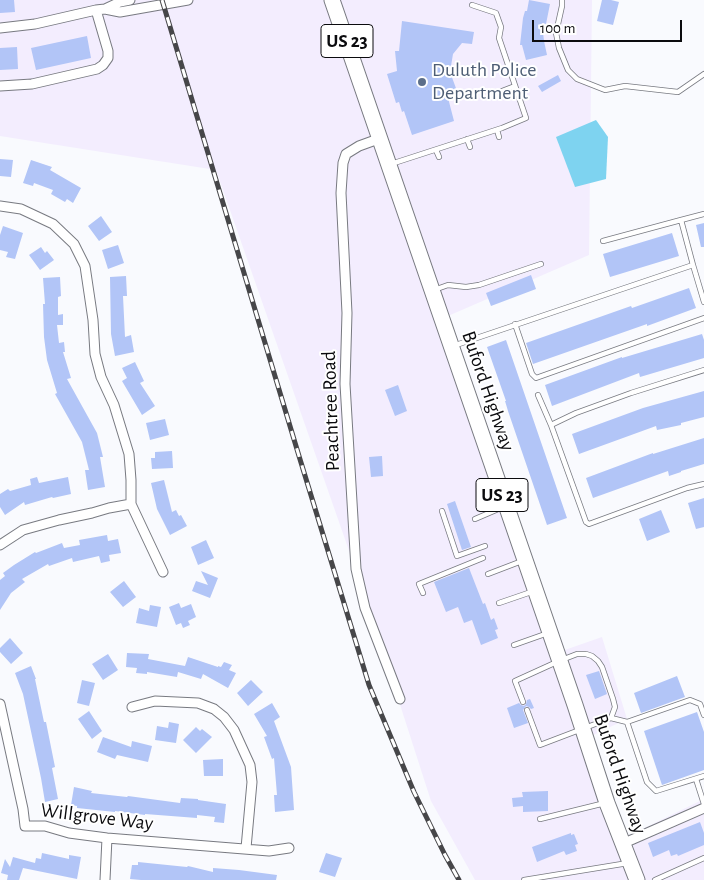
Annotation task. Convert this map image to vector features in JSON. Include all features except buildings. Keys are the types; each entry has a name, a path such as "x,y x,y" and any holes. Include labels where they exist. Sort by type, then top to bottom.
{"main road":[{"name":"Buford Highway","path":"332,0 607,803 637,880"}],"street":[{"path":"0,28 35,24 100,10 130,0"},
{"path":"100,10 120,12 188,0"},
{"path":"0,86 32,84 97,69 104,65 108,58 108,51 100,10"},
{"name":"Peachtree Road","path":"380,138 359,146 346,154 343,163 341,193 347,313 345,384 356,569 364,608 400,699"},
{"path":"0,206 21,209 53,224 74,244 85,266 93,320 95,354 101,377 114,405 129,454 131,504 163,572"},
{"path":"0,544 24,530 58,520 131,504"},
{"path":"132,707 155,701 198,703 214,708 224,717 234,730 250,765 252,782 246,848"},
{"name":"Willgrove Way","path":"0,704 23,810 24,826 45,826 107,838 269,851 290,848"},
{"path":"622,844 704,806"},
{"path":"105,880 107,838"}],"lane":[{"path":"562,0 556,33 559,48 568,70 577,79 605,90 624,86 678,92 704,74"},
{"path":"389,164 497,130 526,118 499,38 501,27 496,13 472,5"},
{"path":"502,91 515,86"},
{"path":"523,120 525,126"},
{"path":"497,130 500,137"},
{"path":"467,139 470,147"},
{"path":"436,150 439,157"},
{"path":"604,241 704,214"},
{"path":"681,220 692,265 704,302"},
{"path":"432,290 448,285 466,287 479,284 541,264"},
{"path":"451,346 692,265"},
{"path":"515,324 532,374 536,378 704,318"},
{"path":"551,426 576,413 704,370"},
{"path":"538,395 586,522 590,524 687,488 704,484"},
{"path":"474,519 506,506"},
{"path":"442,511 457,556 485,546"},
{"path":"422,593 420,584 483,558"},
{"path":"488,574 524,560"},
{"path":"499,603 535,590"},
{"path":"514,644 550,632"},
{"path":"523,702 515,681 559,660 577,654 586,654 592,656 602,667 614,699 615,707 611,718"},
{"path":"527,710 540,744 583,730 611,718 627,722 690,700 700,704 704,715"},
{"path":"627,722 647,782 656,791 704,776"},
{"path":"696,779 704,806"},
{"path":"540,818 607,803"},
{"path":"655,880 704,858"},
{"path":"524,880 630,862"}],"shaded area":[{"path":"0,0 592,0 589,255 441,319 559,652 602,637 627,719 587,738 620,840 704,799 704,880 475,880 431,801 368,605 216,170 0,136"}],"water":[{"path":"596,120 608,137 606,179 575,187 556,137"}],"railway":[{"path":"162,0 369,685 414,792 459,880"}],"place":[{"name":"Duluth Police Department","path":"422,82"}]}
